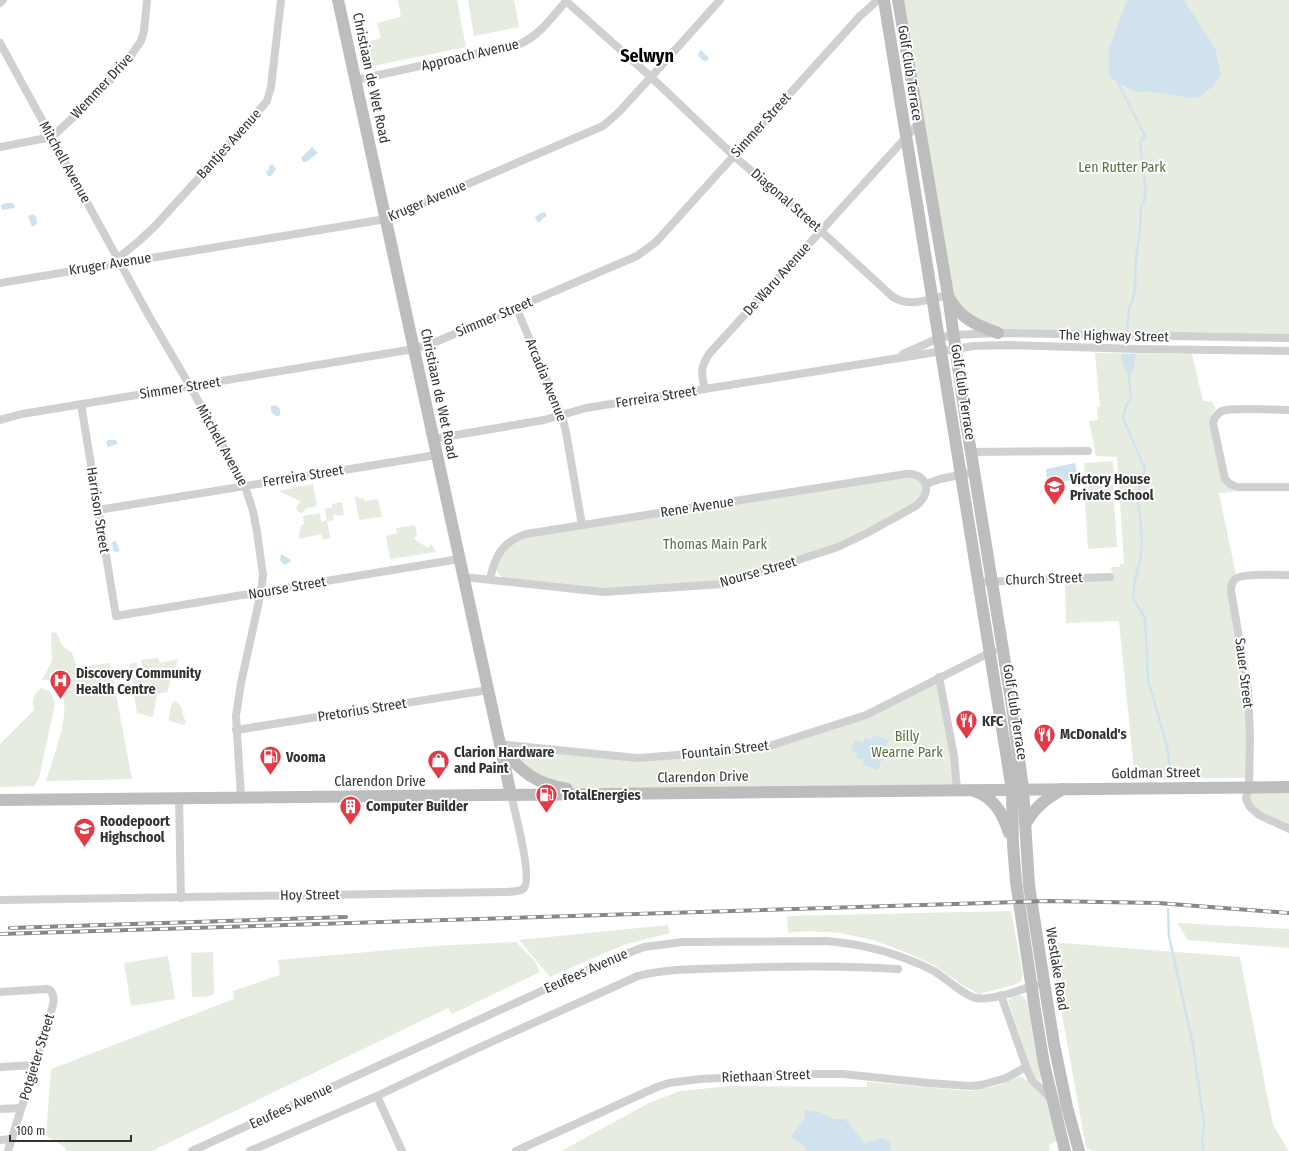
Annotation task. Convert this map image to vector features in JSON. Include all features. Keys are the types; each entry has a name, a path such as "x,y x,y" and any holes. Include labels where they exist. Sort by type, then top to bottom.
{"street":[{"path":"0,3 3,0"},
{"name":"Wemmer Drive","path":"52,138 96,96 135,52 144,31 147,0"},
{"name":"Bantjes Avenue","path":"119,260 155,226 267,102 271,87 281,0"},
{"name":"Christiaan de Wet Road","path":"338,0 511,795"},
{"name":"Approach Avenue","path":"356,80 515,46 527,41 540,31 566,0"},
{"name":"Diagonal Street","path":"566,0 734,156 898,300 910,303 948,295"},
{"name":"Kruger Avenue","path":"0,283 119,260 386,219 603,126 618,113 651,78 720,0"},
{"name":"Simmer Street","path":"0,420 17,415 81,404 414,349 438,341 637,256 650,248 860,16 878,0"},
{"name":"Golf Club Terrace","path":"884,0 905,137 942,351 978,582 990,652 1018,789"},
{"name":"Golf Club Terrace","path":"898,0 948,295 953,335 1004,648 1018,789"},
{"name":"Mitchell Avenue","path":"0,43 149,316 190,386 245,486 253,511 262,575 261,592 241,683 236,716 241,797"},
{"name":"De Waru Avenue","path":"705,389 702,368 709,354 919,123"},
{"path":"0,147 52,138"},
{"path":"948,295 956,308 966,318 978,326 998,333"},
{"name":"Arcadia Avenue","path":"516,307 562,416 582,525"},
{"name":"The Highway Street","path":"939,338 953,335 998,333 1289,338"},
{"name":"Ferreira Street","path":"879,362 904,354 939,338"},
{"name":"The Highway Street","path":"942,351 993,345 1289,351"},
{"name":"Ferreira Street","path":"433,439 530,423 562,416 586,408 942,351"},
{"name":"Harrison Street","path":"81,404 116,616"},
{"path":"1289,410 1228,410 1218,414 1214,418 1213,423 1225,479 1230,484 1237,487 1289,487"},
{"path":"972,452 1088,451"},
{"name":"Ferreira Street","path":"98,510 436,455"},
{"path":"926,484 940,479 975,472"},
{"name":"Rene Avenue","path":"490,579 496,559 506,544 513,539 526,534 906,474 914,474 918,476 926,484"},
{"name":"Nourse Street","path":"464,577 603,592 724,584 847,543 916,506 925,496 926,484"},
{"name":"Nourse Street","path":"116,616 459,559"},
{"name":"Sauer Street","path":"1249,786 1250,736 1248,690 1231,591 1232,584 1238,577 1252,575 1289,575"},
{"name":"Church Street","path":"978,582 1110,577"},
{"name":"Fountain Street","path":"500,746 637,758 756,749 777,744 866,715 990,652 1004,648"},
{"path":"939,678 954,756 963,789 984,795 996,806 1004,818 1013,845"},
{"name":"Pretorius Street","path":"236,730 488,690"},
{"path":"500,746 524,772 538,782 559,788 594,794"},
{"path":"1249,786 1246,799 1254,810 1268,820 1289,829"},
{"name":"Goldman Street","path":"1018,789 1249,786 1289,787"},
{"path":"1026,823 1031,814 1041,803 1064,788"},
{"name":"Clarendon Drive","path":"0,800 1018,789"},
{"name":"Westlake Road","path":"1018,789 1026,823 1028,885 1054,1044 1065,1099 1079,1151"},
{"name":"Westlake Road","path":"1018,789 1013,845 1016,882 1044,1064 1065,1151"},
{"name":"Hoy Street","path":"0,900 494,892 520,890 524,889 526,883 526,869 511,795"},
{"path":"179,798 181,898"},
{"name":"Eeufees Avenue","path":"192,1151 605,962 644,948 682,942 826,941 845,943 887,953 916,963 932,970 972,996 986,998 1044,982"},
{"name":"Eeufees Avenue","path":"250,1151 377,1096 615,985 648,973 688,969 765,966 844,966 898,969"},
{"name":"Potgieter Street","path":"0,992 47,989 52,992 54,1000 8,1151"},
{"path":"1001,995 1028,1072 1032,1080 1052,1099"},
{"path":"0,1068 34,1065"},
{"name":"Riethaan Street","path":"516,1151 657,1087 677,1082 724,1077 843,1074 971,1086 986,1084 1006,1078 1026,1067"},
{"path":"377,1096 402,1151"},
{"path":"0,1109 21,1108"},
{"path":"0,1140 12,1140"}],"green space":[{"path":"398,0 457,0 466,47 363,68 357,45 381,38 377,23 401,17"},
{"path":"468,0 514,0 519,27 474,36"},
{"name":"Len Rutter Park","path":"903,0 1289,0 1289,336 998,330 979,323 954,302"},
{"path":"1095,353 1192,354 1203,401 1212,402 1216,409 1212,413 1217,454 1234,492 1219,493 1236,575 1233,577 1246,690 1248,735 1246,778 1135,779 1119,621 1066,623 1065,582 1112,575 1111,567 1120,567 1120,564 1124,563 1117,457 1096,456 1089,421 1098,420 1097,407 1100,407"},
{"path":"1113,461 1114,479 1085,481 1084,463"},
{"name":"Thomas Main Park","path":"915,477 923,484 921,499 913,504 838,544 725,581 607,589 503,578 496,569 507,548 528,537"},
{"path":"313,484 317,506 305,509 304,512 300,513 296,509 300,501 279,491"},
{"path":"1113,485 1117,547 1088,549 1084,487"},
{"path":"355,497 359,497 359,499 363,498 364,501 378,499 382,517 359,520"},
{"path":"342,502 344,514 339,516 335,514 333,516 334,520 327,521 325,509 332,507 332,504"},
{"path":"320,513 321,522 327,520 330,538 323,540 321,534 299,539 301,525 304,524 303,516"},
{"path":"415,525 417,534 414,539 428,548 431,544 436,552 390,559 386,536 397,533 396,528"},
{"path":"56,632 62,645 72,653 77,667 110,663 132,779 46,781 59,741 64,710 62,693 58,686 54,681 42,680 52,661 51,633"},
{"path":"158,658 160,663 178,659 167,692 157,694 153,717 137,713 129,664 137,662 138,669 142,668 141,660"},
{"name":"Billy Wearne Park","path":"937,682 951,758 954,785 586,790 546,782 504,748 637,761 746,753 838,727"},
{"path":"41,688 51,692 55,704 39,778 34,786 0,787 0,744 34,710 34,698 36,693"},
{"path":"175,701 183,711 182,715 185,716 184,720 186,721 185,725 169,721 172,703"},
{"path":"1251,791 1289,791 1289,826 1262,814 1250,802"},
{"path":"1011,911 1023,975 1021,981 1014,985 979,994 961,984 934,965 873,940 840,933 808,931 788,933 787,916"},
{"path":"1177,923 1289,929 1289,948 1188,940"},
{"path":"668,925 670,933 623,945 550,977 519,940"},
{"path":"516,942 535,961 540,972 452,1014 448,1008 152,1151 66,1151 65,1147 46,1136 51,1069 234,999 233,991 280,975 278,960 435,946"},
{"path":"1049,942 1240,957 1273,1125 1289,1151 1093,1151 1086,1148"},
{"path":"213,952 214,994 210,996 192,997 191,953"},
{"path":"168,956 175,999 131,1006 124,963"},
{"path":"1020,995 1025,998 1027,1002 1041,1082 1033,1075 1008,1000 1014,996"},
{"path":"1020,1076 1034,1084 1046,1099 1058,1140 1049,1145 1050,1151 561,1151 649,1103 680,1091 731,1086 867,1087 867,1082 970,1091 996,1086"}],"water":[{"path":"1127,0 1184,0 1215,48 1221,75 1212,87 1199,97 1191,98 1146,91 1136,92 1118,83 1109,76 1109,49"},
{"path":"701,50 709,58 706,62 699,57 698,54"},
{"path":"312,147 318,153 306,162 303,162 301,158"},
{"path":"272,164 276,169 271,176 268,176 266,172"},
{"path":"13,203 15,208 2,210 1,205"},
{"path":"545,212 547,216 540,222 537,221 535,217"},
{"path":"33,214 36,217 37,224 32,227 28,216"},
{"path":"1122,354 1137,354 1134,360 1135,367 1131,375 1123,366"},
{"path":"276,405 280,409 279,416 276,416 271,412 271,406"},
{"path":"108,440 116,440 118,444 108,447 106,442"},
{"path":"1075,463 1078,479 1047,484 1046,469"},
{"path":"116,541 120,551 116,552 113,551 112,542"},
{"path":"281,554 291,560 290,562 284,565 280,560"},
{"path":"873,735 888,740 878,770 863,765 864,760 856,758 858,753 851,751 855,740 863,743 865,737 872,740"},
{"path":"804,1110 820,1112 832,1119 845,1119 864,1144 881,1138 889,1141 891,1151 805,1151 807,1148 791,1137 805,1118"}],"waterway":[{"path":"1118,83 1145,136 1140,142 1146,191 1144,201 1141,206 1135,288 1129,309 1125,348"},
{"path":"1128,371 1131,398 1126,406 1123,418 1145,469 1137,495 1142,544 1133,598 1145,618 1148,680 1167,746 1171,775"},
{"path":"1168,909 1169,936 1193,1045 1204,1124 1202,1142 1203,1151"}],"railway":[{"path":"0,934 1047,901 1158,903 1289,913"},
{"path":"10,928 346,917"}],"place":[{"name":"Victory House Private School","path":"1054,506"},
{"name":"Discovery Community Health Centre","path":"61,700"},
{"name":"KFC","path":"967,740"},
{"name":"McDonald's","path":"1045,754"},
{"name":"Vooma","path":"271,776"},
{"name":"Clarion Hardware and Paint","path":"439,780"},
{"name":"TotalEnergies","path":"547,814"},
{"name":"Computer Builder","path":"350,826"},
{"name":"Roodepoort Highschool","path":"85,848"}],"district":[{"name":"Selwyn","path":"647,56"}]}
